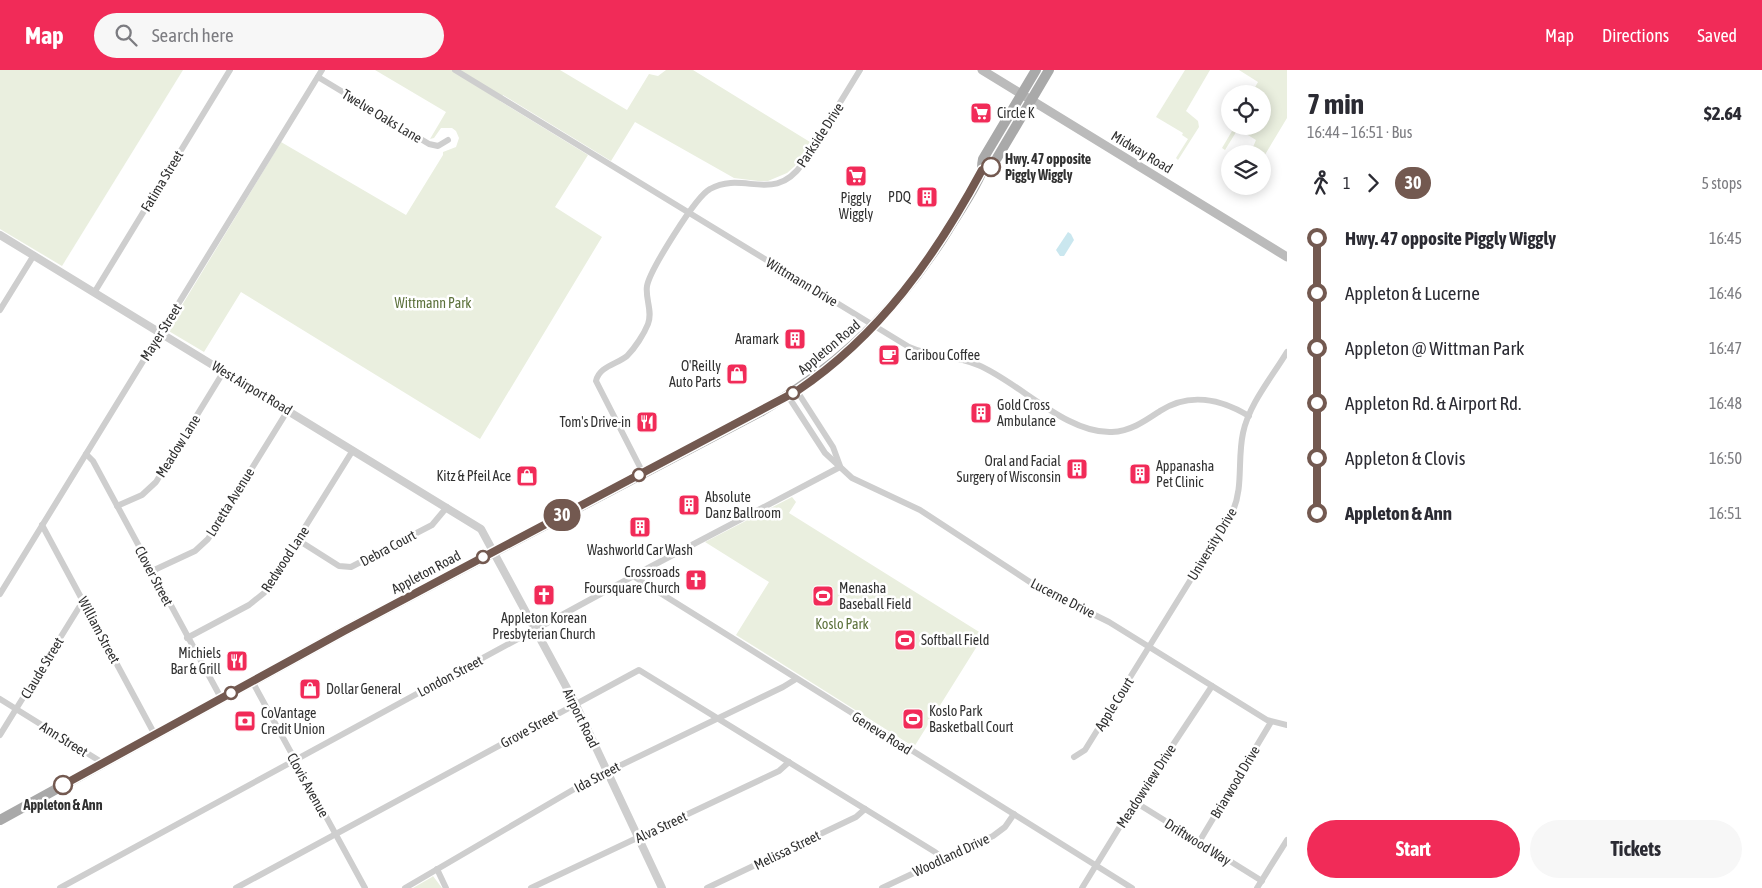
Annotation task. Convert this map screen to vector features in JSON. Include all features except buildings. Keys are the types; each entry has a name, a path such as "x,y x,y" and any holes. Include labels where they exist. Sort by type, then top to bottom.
{"main road":[{"name":"Midway Road","path":"982,70 1287,257"},
{"name":"Appleton Road","path":"0,820 493,551 797,391 834,363 875,326 930,259 982,170 990,168 997,158 1026,98 1036,70"},
{"name":"Appleton Road","path":"1026,98 1049,70"}],"street":[{"name":"Fatima Street","path":"94,292 230,70"},
{"name":"Mayer Street","path":"0,594 322,70"},
{"name":"Wittmann Drive","path":"455,70 913,349 982,366 1072,422 1094,430 1112,432 1132,428 1169,406 1198,399 1224,403 1249,416"},
{"name":"Parkside Drive","path":"643,473 597,385 597,377 602,370 629,354 648,325 650,311 647,294 649,280 689,212 702,194 717,186 732,182 756,186 772,185 794,174 803,163 860,70"},
{"name":"Twelve Oaks Lane","path":"318,77 429,144 438,146 448,140"},
{"name":"West Airport Road","path":"0,235 447,507 481,529 493,551"},
{"path":"0,310 34,255"},
{"name":"University Drive","path":"1149,647 1234,508 1240,484 1242,440 1249,416 1287,352"},
{"name":"Meadow Lane","path":"117,506 142,494 156,482 224,371"},
{"path":"797,391 834,447 840,467"},
{"name":"Lucerne Drive","path":"788,396 826,453 852,478 920,510 1036,586 1104,619 1271,722 1287,725"},
{"name":"Loretta Avenue","path":"152,571 195,550 208,539 288,410"},
{"name":"Redwood Lane","path":"188,638 259,598 272,583 353,450"},
{"name":"Clover Street","path":"86,454 93,461 221,698"},
{"name":"London Street","path":"60,888 633,576 840,467"},
{"name":"Debra Court","path":"298,540 339,566 351,567 432,524 447,507"},
{"name":"William Street","path":"42,525 155,735"},
{"name":"Airport Road","path":"493,551 575,704 662,888"},
{"name":"Geneva Road","path":"633,576 1132,888"},
{"name":"Claude Street","path":"0,735 83,600"},
{"name":"Apple Court","path":"1074,757 1086,750 1149,647"},
{"name":"Grove Street","path":"236,888 639,670 943,859"},
{"name":"Ida Street","path":"405,888 607,771 719,719 796,679"},
{"name":"Clovis Avenue","path":"252,681 365,888"},
{"name":"Meadowview Drive","path":"1082,888 1135,802 1212,686"},
{"name":"Ann Street","path":"0,699 103,763"},
{"name":"Briarwood Drive","path":"1199,842 1271,722"},
{"name":"Alva Street","path":"531,888 779,771 789,762"},
{"name":"Driftwood Way","path":"1135,802 1262,881"},
{"name":"Melissa Street","path":"707,888 856,817 865,809"},
{"name":"Woodland Drive","path":"882,888 993,836 1004,827 1014,814"},
{"path":"1257,888 1287,840"},
{"path":"436,869 446,888"}],"green space":[{"path":"0,70 183,70 62,266 0,229"},
{"name":"Wittmann Park","path":"375,70 560,70 627,110 649,74 658,76 666,70 693,70 810,142 795,166 787,173 768,181 758,181 734,178 635,122 611,161 503,95 500,101 588,155 555,207 602,237 480,439 241,292 204,352 167,330 281,142 406,215 443,155 443,152 456,147 459,138 456,131 452,128 441,128 434,138 430,139 446,112"},
{"path":"1185,70 1210,70 1186,111 1198,121 1199,127 1178,160 1176,158 1188,139 1182,135 1183,133 1156,117"},
{"path":"1239,70 1287,70 1287,118 1271,145 1254,145 1256,140 1248,135 1271,135 1271,85 1256,85 1258,82"},
{"path":"1230,135 1234,135 1228,145 1224,145"},
{"name":"Koslo Park","path":"792,497 796,502 789,513 984,635 914,747 736,635 769,582 705,542"},
{"path":"432,877 442,888 413,888"}],"water":[{"path":"1068,232 1074,240 1064,256 1060,256 1056,250"}],"bus line":[{"name":"30","path":"63,785 493,551 797,391 858,343 890,310 930,259 982,170 991,167"}],"place":[{"name":"Circle K","path":"981,113"},
{"name":"Hwy. 47 opposite Piggly Wiggly","path":"991,167"},
{"name":"Piggly Wiggly","path":"856,176"},
{"name":"PDQ","path":"927,197"},
{"name":"Aramark","path":"795,339"},
{"name":"Caribou Coffee","path":"889,355"},
{"name":"O'Reilly Auto Parts","path":"737,374"},
{"name":"Gold Cross Ambulance","path":"981,413"},
{"name":"Tom's Drive-in","path":"647,422"},
{"name":"Oral and Facial Surgery of Wisconsin","path":"1077,469"},
{"name":"Appanasha Pet Clinic","path":"1140,474"},
{"name":"Kitz & Pfeil Ace","path":"527,476"},
{"name":"Absolute Danz Ballroom","path":"689,505"},
{"name":"Washworld Car Wash","path":"640,527"},
{"name":"Crossroads Foursquare Church","path":"696,580"},
{"name":"Appleton Korean Presbyterian Church","path":"544,595"},
{"name":"Menasha Baseball Field","path":"823,596"},
{"name":"Softball Field","path":"905,640"},
{"name":"Michiels Bar & Grill","path":"237,661"},
{"name":"Dollar General","path":"310,689"},
{"name":"Koslo Park Basketball Court","path":"913,719"},
{"name":"CoVantage Credit Union","path":"245,721"},
{"name":"Appleton & Ann","path":"63,785"}]}
